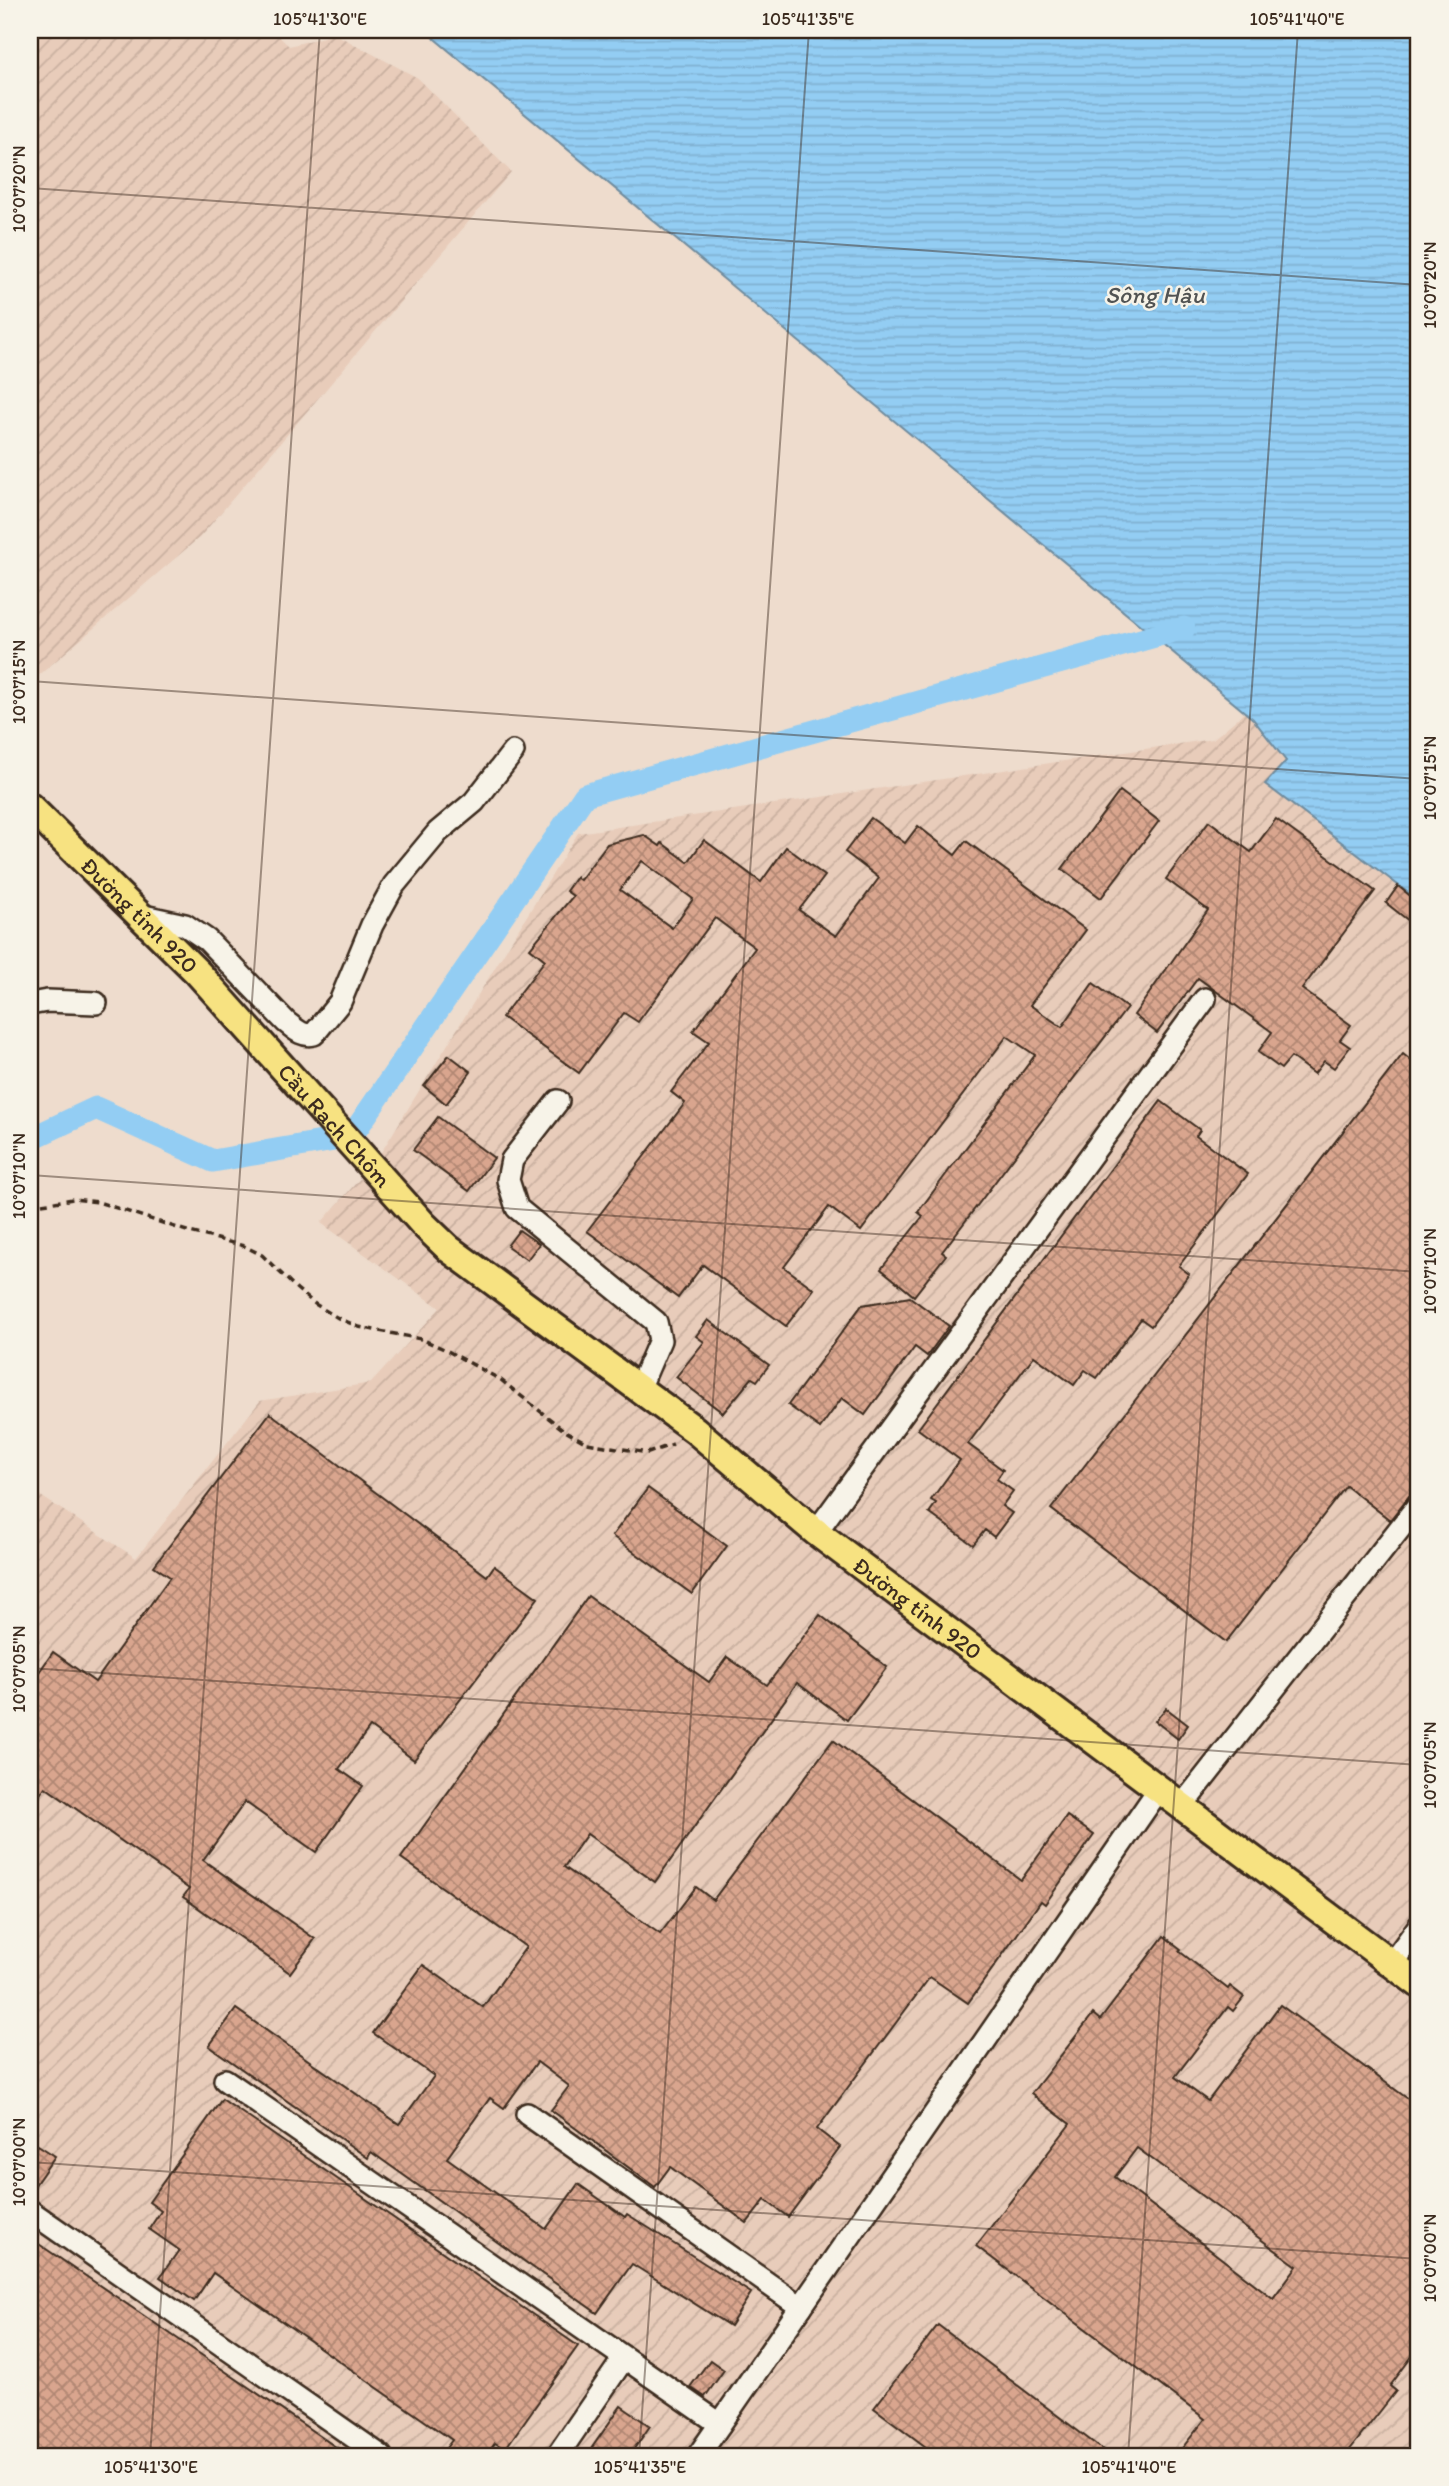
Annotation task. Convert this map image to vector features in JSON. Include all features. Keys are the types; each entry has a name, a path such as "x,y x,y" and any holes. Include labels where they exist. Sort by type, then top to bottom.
{"main road":[{"name":"Đường tỉnh 920","path":"30,807 198,973 246,1026"},
{"name":"Cầu Rạch Chôm","path":"246,1026 423,1223"},
{"name":"Đường tỉnh 920","path":"423,1223 449,1249 695,1430 816,1532 1419,1984"}],"street":[{"path":"139,915 185,925 207,940 286,1022 298,1032 314,1034 340,1002 372,925 394,885 438,832 474,802 513,752"},
{"path":"816,1532 1205,999"},
{"path":"30,1004 96,1003"},
{"path":"558,1101 512,1160 508,1180 517,1208 656,1322 660,1340 639,1388"},
{"path":"1182,1806 1419,1504"},
{"path":"698,2456 1159,1789"},
{"path":"1392,1963 1419,1926"},
{"path":"226,2080 720,2424"},
{"path":"527,2114 801,2307"},
{"path":"30,2211 381,2456"},
{"path":"557,2456 624,2358"}],"path":[{"path":"30,1206 73,1199 98,1202 190,1232 244,1246 262,1255 306,1297 338,1318 359,1327 421,1339 444,1349 502,1380 565,1431 587,1443 648,1453 672,1444 695,1430"}],"shaded area":[{"path":"30,30 272,30 289,46 335,34 418,78 511,172 200,537 30,683"},
{"path":"1258,701 1419,827 1419,2456 30,2456 30,1489 136,1558 260,1401 371,1383 440,1308 321,1223 377,1159 578,833 1213,739"}],"water":[{"name":"Sông Hậu","path":"424,30 1419,30 1419,901 1265,784 1286,761 1253,719"}],"building":[{"path":"1120,791 1159,821 1101,898 1062,869"},
{"path":"871,818 905,843 918,826 955,855 966,841 1086,930 1030,1005 1062,1027 1093,983 1127,1008 942,1252 946,1255 914,1296 881,1269 923,1216 918,1212 1035,1055 1007,1036 861,1231 829,1207 784,1267 814,1289 786,1326 703,1265 678,1298 587,1231 685,1103 671,1092 709,1042 693,1031 755,948 715,918 638,1022 624,1013 579,1073 502,1017 545,960 530,948 573,896 566,891 576,877 580,880 607,844 644,835 660,846 662,843 688,862 704,840 761,882 786,847 825,876 799,910 836,936 879,878 845,852","holes":["642,861 693,899 672,928 620,890"]},
{"path":"1276,819 1375,891 1302,989 1351,1025 1340,1040 1350,1047 1334,1068 1324,1061 1314,1074 1291,1057 1281,1069 1258,1052 1272,1032 1198,978 1157,1033 1134,1015 1208,910 1166,879 1209,821 1251,852"},
{"path":"1398,886 1419,903 1419,929 1386,903"},
{"path":"1403,1054 1419,1067 1419,1489 1409,1496 1390,1520 1346,1486 1226,1642 1051,1509"},
{"path":"449,1055 471,1072 446,1104 424,1086"},
{"path":"1161,1101 1200,1130 1196,1136 1248,1174 1179,1266 1189,1274 1151,1326 1141,1319 1097,1378 1085,1370 1074,1385 1034,1356 968,1444 1003,1470 997,1479 1013,1491 1002,1506 1012,1513 994,1537 985,1530 973,1545 929,1513 936,1503 931,1500 960,1460 918,1429"},
{"path":"438,1117 494,1158 469,1191 413,1150"},
{"path":"519,1230 539,1244 527,1260 507,1246"},
{"path":"910,1297 949,1326 927,1356 915,1347 865,1415 842,1398 820,1428 788,1405 862,1305"},
{"path":"708,1320 769,1365 757,1381 752,1378 723,1413 676,1377 704,1342 696,1336"},
{"path":"270,1413 487,1576 494,1566 538,1598 414,1760 370,1727 339,1769 363,1786 316,1852 245,1802 203,1860 315,1939 290,1973 183,1897 189,1889 45,1787 30,1809 30,1685 53,1652 95,1682 170,1577 154,1566"},
{"path":"648,1488 727,1546 692,1594 612,1536"},
{"path":"588,1596 709,1682 727,1657 767,1685 820,1615 887,1667 847,1720 797,1683 655,1882 587,1834 564,1867 660,1934 696,1887 713,1900 833,1740 1021,1880 1067,1816 1094,1835 1045,1904 1041,1901 968,2003 930,1977 817,2129 840,2147 788,2217 765,2200 747,2223 670,2167 655,2187 551,2110 569,2086 537,2062 504,2108 490,2098 447,2158 546,2229 578,2184 625,2217 627,2214 751,2293 730,2326 632,2264 597,2313 371,2152 368,2158 209,2046 236,2009 399,2124 434,2076 373,2033 423,1965 483,2007 526,1947 401,1858"},
{"path":"1166,1708 1188,1725 1178,1739 1155,1721"},
{"path":"1164,1936 1228,1989 1230,1986 1244,1997 1233,2011 1228,2007 1175,2077 1208,2101 1280,2005 1419,2107 1419,2347 1390,2386 1396,2391 1345,2456 1176,2456 1205,2419 976,2246 1070,2124 1031,2094 1093,2014 1100,2020","holes":["1137,2148 1297,2266 1273,2298 1115,2177"]},
{"path":"222,2099 578,2346 505,2449 495,2443 486,2456 440,2456 452,2440 213,2273 194,2301 160,2277 179,2250 149,2229 161,2211 149,2202"},
{"path":"38,2145 55,2156 30,2192 30,2157"},
{"path":"30,2238 200,2354 349,2456 30,2456"},
{"path":"938,2325 1111,2456 938,2456 874,2408"},
{"path":"710,2360 724,2370 705,2397 690,2387"},
{"path":"621,2406 650,2426 629,2456 586,2456"}],"waterway":[{"path":"30,1139 96,1108 213,1161 351,1137 585,795 1184,628"}]}
